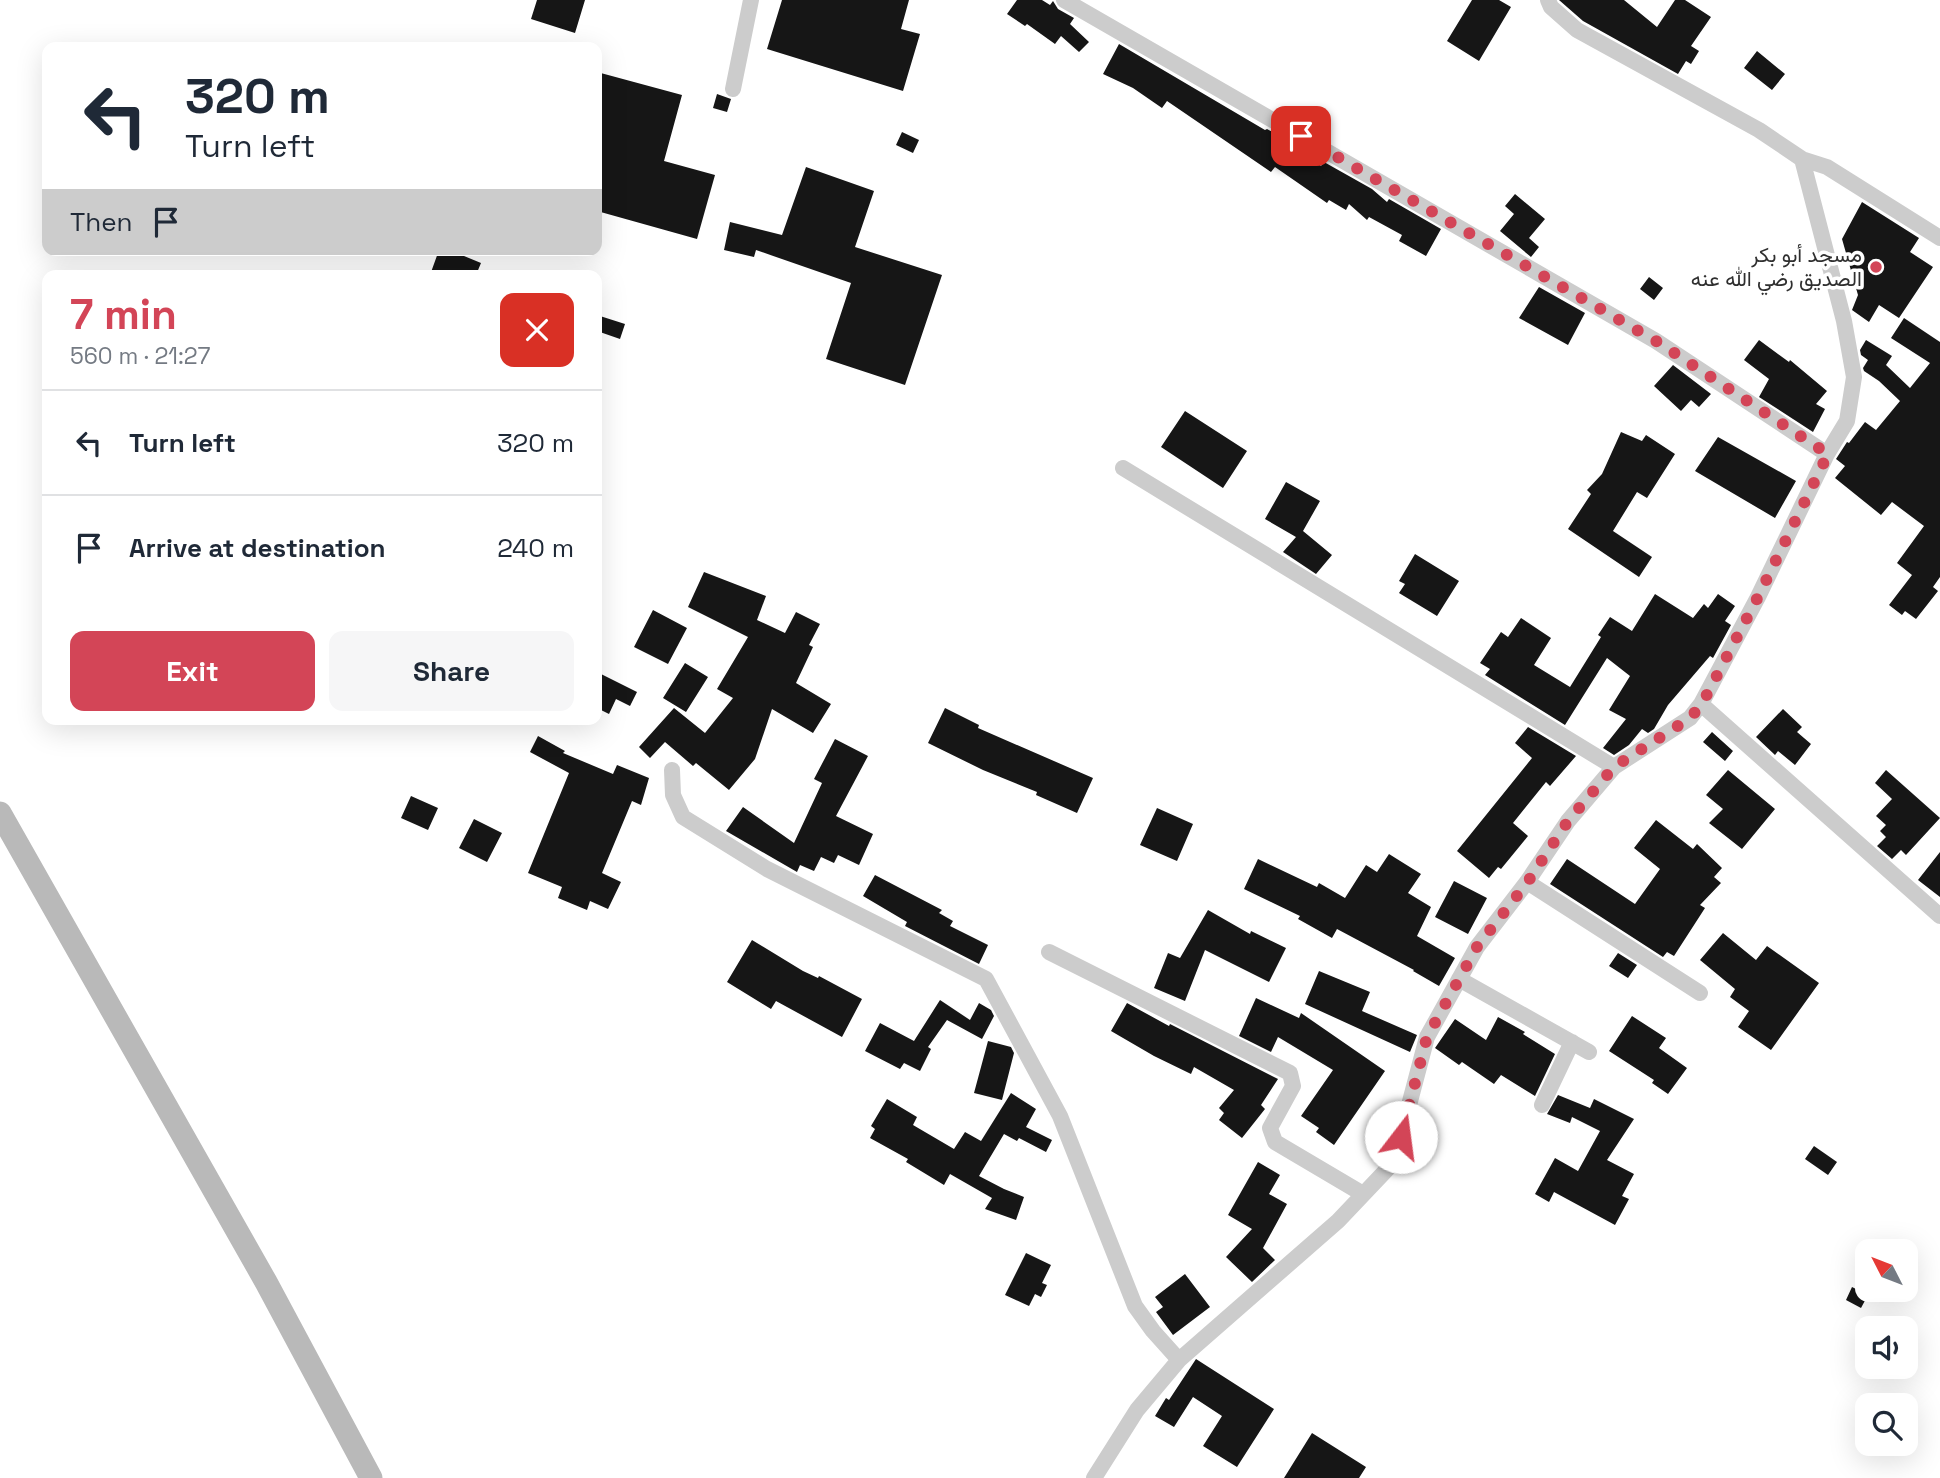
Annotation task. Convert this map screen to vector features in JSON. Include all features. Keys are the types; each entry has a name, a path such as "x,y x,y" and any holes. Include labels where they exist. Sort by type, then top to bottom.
{"main road":[{"path":"0,813 260,1270 372,1478"}],"street":[{"path":"733,89 751,0"},
{"path":"1065,0 1656,341 1828,454"},
{"path":"1546,2 1577,30 1759,130 1802,159 1827,167 1940,238"},
{"path":"1094,1478 1137,1410 1179,1360 1338,1221 1394,1161 1427,1037 1477,947 1527,883 1568,821 1614,767 1690,718 1702,704 1847,421 1854,377 1844,321 1802,159"},
{"path":"1123,468 1614,767"},
{"path":"1702,704 1940,916"},
{"path":"672,770 673,795 683,817 767,869 986,979 1060,1116 1135,1306 1179,1360"},
{"path":"1527,883 1700,993"},
{"path":"1049,952 1290,1073 1293,1086 1270,1128 1276,1142 1363,1194"},
{"path":"1459,979 1589,1052"},
{"path":"1542,1105 1572,1042"}],"building":[{"path":"537,0 585,0 575,33 531,19"},
{"path":"782,0 909,0 901,29 920,34 903,91 767,49"},
{"path":"1017,0 1042,0 1050,5 1053,1 1058,9 1074,18 1070,24 1089,42 1079,52 1061,36 1055,44 1027,24 1025,26 1007,14"},
{"path":"1472,0 1499,0 1511,7 1479,61 1447,41"},
{"path":"1559,0 1624,0 1657,27 1675,0 1685,0 1711,17 1691,46 1699,51 1691,64 1686,61 1678,74 1583,21"},
{"path":"1119,44 1265,130 1287,140 1321,166 1324,162 1372,189 1387,202 1389,199 1441,229 1426,256 1399,241 1402,235 1369,217 1367,220 1349,204 1346,210 1329,200 1327,203 1275,167 1271,172 1167,101 1162,108 1133,88 1103,74"},
{"path":"1757,51 1785,74 1772,90 1744,68"},
{"path":"602,73 682,95 664,161 715,175 697,239 602,212"},
{"path":"717,94 731,99 727,112 713,108"},
{"path":"902,132 919,140 913,153 896,145"},
{"path":"806,167 874,191 855,247 942,275 905,385 826,359 851,283 756,250 754,257 724,250 730,222 782,235"},
{"path":"1515,194 1545,219 1529,238 1539,247 1531,257 1500,231 1514,214 1505,206"},
{"name":"مسجد أبو بكر الصديق رضي الله عنه","path":"1862,202 1919,238 1910,252 1933,267 1899,318 1879,305 1869,322 1852,310 1858,295 1842,239"},
{"path":"437,256 464,256 481,263 478,270 432,270"},
{"path":"1649,277 1663,288 1654,300 1640,289"},
{"path":"1539,287 1585,313 1568,345 1519,318"},
{"path":"602,317 625,324 620,339 602,333"},
{"path":"1904,318 1940,342 1940,577 1933,587 1938,591 1916,619 1905,611 1902,615 1889,605 1912,575 1897,563 1924,526 1892,502 1881,515 1835,478 1845,466 1836,459 1847,442 1849,443 1865,422 1876,430 1900,401 1864,371 1868,360 1861,355 1860,350 1866,340 1892,356 1886,365 1910,388 1930,363 1891,338"},
{"path":"1759,340 1789,362 1790,360 1827,391 1816,404 1825,409 1813,432 1759,397 1769,379 1744,360"},
{"path":"1673,365 1711,394 1699,407 1691,400 1681,411 1654,386"},
{"path":"1185,411 1247,451 1223,488 1161,447"},
{"path":"1621,432 1642,441 1646,435 1675,454 1647,498 1637,492 1613,531 1652,557 1639,577 1568,529 1591,494 1587,490 1602,474"},
{"path":"1718,437 1796,481 1775,518 1695,471"},
{"path":"1286,482 1320,501 1303,531 1332,555 1316,574 1283,552 1296,537 1265,519"},
{"path":"1415,554 1459,581 1437,616 1399,593 1405,584 1399,581"},
{"path":"704,572 766,596 757,620 785,633 796,612 820,624 809,645 813,647 796,683 831,704 813,733 772,709 755,759 729,790 696,763 693,766 665,742 650,758 639,747 674,708 705,733 733,698 717,689 748,637 688,607"},
{"path":"1655,594 1693,618 1704,604 1708,608 1718,594 1735,606 1725,621 1731,625 1713,658 1710,656 1668,705 1654,729 1648,733 1642,729 1629,745 1614,755 1603,748 1626,719 1609,710 1630,676 1607,658 1565,725 1485,675 1490,669 1480,663 1501,632 1508,637 1521,618 1551,638 1534,665 1570,687 1601,637 1598,635 1610,617 1632,631"},
{"path":"653,610 687,628 668,664 634,647"},
{"path":"685,663 708,677 686,712 663,698"},
{"path":"602,674 637,692 630,706 616,699 609,714 602,710"},
{"path":"945,708 979,725 978,728 1093,778 1077,813 928,743"},
{"path":"1783,709 1802,727 1797,732 1811,744 1795,765 1778,751 1775,755 1756,737"},
{"path":"1528,727 1576,756 1550,786 1546,782 1513,823 1528,836 1501,869 1498,867 1489,878 1457,851 1532,758 1515,743"},
{"path":"1712,732 1733,751 1725,761 1703,742"},
{"path":"538,736 565,751 563,753 613,774 617,765 649,778 641,805 632,801 602,873 621,882 608,909 590,901 587,910 558,898 562,887 528,873 569,773 530,752"},
{"path":"835,739 868,756 836,816 873,834 859,865 838,855 834,863 821,857 814,871 800,865 797,872 726,831 743,807 794,843 822,783 814,779"},
{"path":"1728,770 1775,809 1742,849 1709,823 1723,809 1706,795"},
{"path":"1886,770 1940,818 1906,855 1901,850 1892,859 1877,846 1886,837 1880,831 1886,825 1876,816 1892,799 1875,783"},
{"path":"411,796 438,808 428,830 401,818"},
{"path":"1157,808 1193,824 1177,861 1140,845"},
{"path":"474,819 502,833 487,862 459,848"},
{"path":"1656,820 1693,849 1697,844 1722,868 1714,877 1721,883 1700,905 1705,908 1674,956 1667,952 1663,957 1550,884 1567,859 1635,904 1660,869 1634,848"},
{"path":"1940,852 1940,897 1918,880"},
{"path":"1389,854 1421,874 1408,893 1431,907 1417,936 1455,958 1439,986 1337,929 1332,938 1298,919 1300,916 1244,889 1258,859 1317,887 1319,883 1345,898 1366,865 1377,872"},
{"path":"875,875 942,910 939,913 953,921 950,926 988,945 979,964 905,926 907,922 863,896"},
{"path":"1454,881 1487,898 1468,934 1435,917"},
{"path":"1208,910 1250,934 1251,931 1286,948 1269,982 1205,950 1185,1001 1154,988 1168,953 1180,958"},
{"path":"1723,933 1756,960 1767,946 1819,983 1771,1050 1738,1027 1749,1011 1730,997 1735,989 1700,960"},
{"path":"752,940 803,971 818,978 819,976 862,999 842,1037 776,1001 771,1009 727,982"},
{"path":"1618,953 1637,965 1628,978 1609,966"},
{"path":"1319,971 1370,992 1362,1011 1417,1035 1410,1052 1305,1004"},
{"path":"1256,998 1299,1018 1301,1013 1385,1071 1334,1145 1316,1132 1319,1128 1301,1116 1333,1070 1278,1037 1271,1052 1239,1036"},
{"path":"940,1000 970,1020 979,1003 991,1010 994,1016 982,1039 947,1020 928,1047 931,1049 920,1071 904,1063 900,1069 865,1051 880,1023 914,1041"},
{"path":"1127,1003 1278,1079 1261,1105 1265,1109 1242,1138 1219,1120 1224,1113 1219,1108 1234,1090 1194,1067 1191,1074 1111,1031"},
{"path":"1632,1016 1666,1038 1659,1048 1687,1068 1668,1094 1652,1083 1654,1080 1609,1051"},
{"path":"1498,1017 1525,1032 1523,1034 1555,1054 1535,1096 1501,1075 1494,1084 1462,1062 1459,1065 1435,1048 1455,1019 1486,1040"},
{"path":"988,1041 1011,1047 1014,1053 1002,1100 974,1093"},
{"path":"1011,1093 1036,1109 1026,1127 1052,1140 1046,1152 1019,1138 1017,1141 1004,1134 979,1176 1024,1197 1016,1220 985,1209 992,1198 950,1174 944,1185 906,1162 908,1159 870,1138 875,1129 871,1126 887,1099 917,1117 913,1125 954,1149 965,1132 981,1141"},
{"path":"1558,1095 1590,1108 1594,1099 1634,1119 1607,1160 1634,1174 1622,1196 1629,1199 1615,1225 1554,1192 1549,1202 1535,1194 1555,1158 1578,1171 1600,1131 1572,1117 1570,1123 1547,1114"},
{"path":"1814,1146 1837,1162 1828,1175 1805,1159"},
{"path":"1258,1162 1280,1175 1269,1194 1287,1204 1263,1248 1275,1260 1252,1282 1226,1257 1252,1229 1228,1215"},
{"path":"1026,1253 1051,1265 1042,1283 1047,1285 1041,1297 1035,1294 1029,1306 1005,1295"},
{"path":"1185,1274 1210,1307 1173,1335 1156,1312 1163,1307 1155,1297"},
{"path":"1852,1287 1855,1288 1855,1302 1864,1302 1861,1308 1846,1300"},
{"path":"1196,1359 1274,1409 1237,1467 1203,1446 1222,1416 1193,1397 1174,1427 1155,1416"},
{"path":"1312,1433 1366,1467 1359,1478 1284,1478"}],"place":[{"name":"مسجد أبو بكر الصديق رضي الله عنه","path":"1876,267"}],"route":[{"path":"1301,136 1656,341 1828,454 1702,704 1690,718 1614,767 1568,821 1527,883 1477,947 1427,1037 1401,1137"}]}
